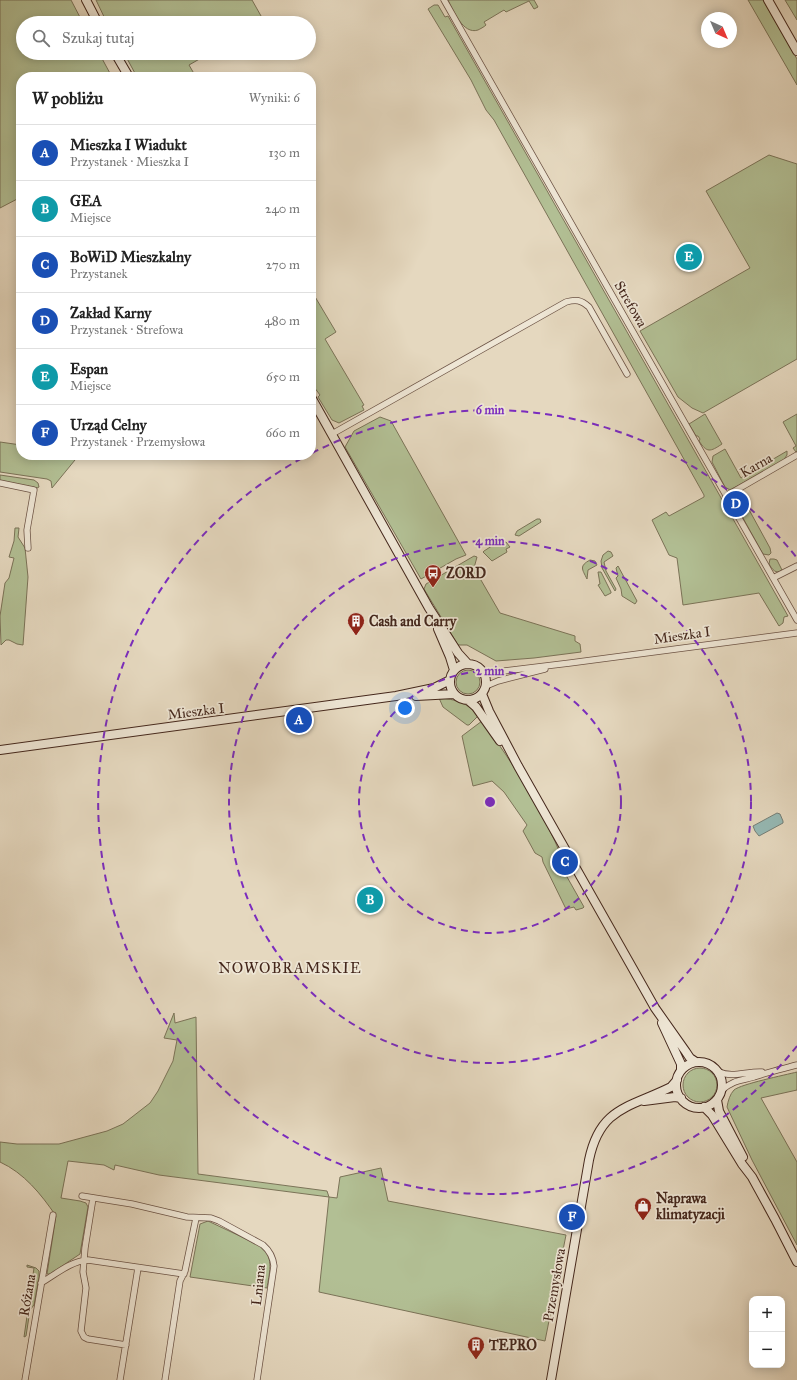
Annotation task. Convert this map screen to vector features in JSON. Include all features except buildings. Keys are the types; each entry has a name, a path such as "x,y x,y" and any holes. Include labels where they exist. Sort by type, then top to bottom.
{"main road":[{"path":"86,0 94,16"},
{"path":"768,0 797,51"},
{"path":"119,60 126,72"},
{"path":"316,407 429,608 458,653 468,664"},
{"path":"429,608 454,670"},
{"path":"484,690 474,700 463,700 454,694 450,685 450,680 454,670 468,664 479,667 483,672 486,679 484,690 489,711 518,766 655,1008 681,1064 681,1070 676,1086 681,1098 684,1102 693,1107 704,1107 710,1105 716,1100 722,1090 722,1081 719,1072 710,1064 696,1062 681,1070"},
{"name":"Mieszka I","path":"0,750 396,696 434,688 450,680"},
{"name":"Mieszka I","path":"396,696 454,694"},
{"path":"468,700 482,716 518,766"},
{"path":"655,1008 686,1052 696,1062"},
{"name":"Przemysłowa","path":"551,1380 592,1146 600,1128 612,1116 627,1106 671,1087 677,1080"},
{"name":"Przemysłowa","path":"641,1101 675,1097 681,1098"},
{"path":"716,1100 719,1111 747,1164 752,1177"},
{"path":"704,1107 712,1115 742,1164 752,1177 776,1219 797,1262"}],"street":[{"name":"Strefowa","path":"444,0 797,620"},
{"path":"332,434 566,302 574,300 580,300 589,307 627,374"},
{"name":"Karna","path":"726,496 797,456"},
{"path":"0,483 34,490 27,530 28,548"},
{"path":"773,578 797,566"},
{"name":"Mieszka I","path":"483,672 496,672 570,663 797,633"},
{"name":"Mieszka I","path":"484,690 498,681 570,663"},
{"path":"722,1090 730,1083 765,1072 797,1065"},
{"path":"719,1072 725,1075 753,1071 765,1072"},
{"name":"Lniana","path":"82,1196 132,1204 187,1217 211,1218 263,1245 271,1253 274,1266 258,1380"},
{"path":"93,1198 83,1272 86,1288 82,1335 88,1339 126,1344"},
{"name":"Różana","path":"25,1380 53,1215"},
{"path":"165,1380 180,1281 184,1274 196,1218"},
{"path":"41,1283 72,1264 84,1260 184,1274"},
{"path":"120,1380 138,1268"}],"green space":[{"path":"0,0 71,0 79,16 16,16 16,60 103,60 109,72 16,72 16,200 0,208"},
{"path":"96,0 252,0 261,16 104,16"},
{"path":"448,0 534,0 538,7 534,9 529,1 506,12 504,10 484,22 486,25 473,31 468,29 459,21"},
{"path":"748,0 763,0 797,59 797,85"},
{"path":"785,0 797,0 797,20"},
{"path":"434,5 438,5 445,17 448,16 788,616 784,617 783,623 779,626 759,593 683,605 677,558 669,555 652,520 666,512 669,516 704,497 704,495 494,120 486,110 471,80 428,9"},
{"path":"128,60 198,60 189,65 193,72 134,72"},
{"path":"769,155 797,164 797,359 703,413 692,408 678,397 640,331 750,268 706,191"},
{"path":"316,298 336,332 325,339 364,405 362,406 364,410 339,423 332,420 318,397 320,395 316,390"},
{"path":"705,414 722,444 712,450 704,448 699,441 700,439 696,436 689,424"},
{"path":"797,414 796,452 793,448 796,446 783,422"},
{"path":"380,417 391,421 466,555 421,579 345,447 354,431"},
{"path":"0,442 16,444 16,460 75,460 52,488 51,481 47,479 0,472"},
{"path":"725,449 741,478 787,451 787,455 783,461 730,490 725,487 712,462 713,456"},
{"path":"0,475 34,480 38,483 39,487 37,488 0,481"},
{"path":"738,493 741,495 770,548 771,553 769,555 763,554 733,500 732,497 734,494"},
{"path":"537,519 540,519 541,522 519,536 515,535 517,531"},
{"path":"15,528 19,528 18,537 25,548 28,577 23,645 6,640 1,645 0,616 5,583 9,578 14,558 9,557 14,541"},
{"path":"498,542 506,542 510,547 506,549 507,552 492,561 483,552"},
{"path":"608,551 611,552 613,556 604,562 606,571 616,589 615,591 602,568 601,561 603,555"},
{"path":"474,556 477,557 474,568 500,613 575,636 575,641 580,644 581,652 496,661 467,645 458,645 424,589 426,584"},
{"path":"770,559 777,560 782,570 776,572 769,564"},
{"path":"590,560 595,561 597,565 588,570 587,579 582,568 584,564"},
{"path":"618,566 637,601 635,604 622,596 621,589 616,578 618,576 616,568"},
{"path":"598,572 601,572 611,592 605,596 598,585 600,584"},
{"path":"468,670 476,674 480,682 476,690 468,694 460,690 456,682 460,674"},
{"path":"439,698 461,702 478,716 469,725 467,725 443,707"},
{"path":"482,721 527,788 537,806 563,860 558,861 584,907 583,908 576,910 574,907 566,909 542,857 535,853 523,831 527,825 504,792 492,781 473,786 462,736"},
{"path":"174,1013 175,1023 196,1017 198,1174 327,1191 329,1197 159,1175 115,1165 114,1170 104,1165 68,1161 61,1198 86,1203 88,1207 80,1254 50,1274 47,1274 56,1216 24,1178 0,1162 0,1142 17,1144 59,1144 107,1131 123,1124 150,1103 158,1091 173,1061 177,1040 164,1038"},
{"path":"697,1068 703,1068 707,1069 714,1075 717,1085 716,1092 710,1099 703,1102 697,1102 693,1101 686,1095 683,1088 683,1082 684,1078 690,1071"},
{"path":"797,1072 797,1090 761,1098 797,1162 797,1245 752,1160 727,1107 731,1094 738,1088 754,1082"},
{"path":"381,1168 388,1201 566,1235 545,1341 319,1292 329,1197 337,1198 340,1177"},
{"path":"208,1221 263,1247 269,1256 270,1262 267,1288 190,1277 200,1224"},
{"path":"27,1265 36,1268 39,1271 39,1277 34,1305 30,1310 26,1336 24,1337 34,1268 27,1267"}],"water":[{"path":"777,813 780,814 783,823 759,836 753,826"}],"place":[{"name":"Espan","path":"689,257"},
{"name":"Zakład Karny","path":"736,504"},
{"name":"ZORD","path":"433,588"},
{"name":"Cash and Carry","path":"356,636"},
{"name":"Mieszka I Wiadukt","path":"299,720"},
{"name":"BoWiD Mieszkalny","path":"565,862"},
{"name":"GEA","path":"370,900"},
{"name":"Urząd Celny","path":"572,1217"},
{"name":"Naprawa klimatyzacji","path":"643,1221"},
{"name":"TEPRO","path":"476,1360"}],"district":[{"name":"NOWOBRAMSKIE","path":"290,968"}]}
